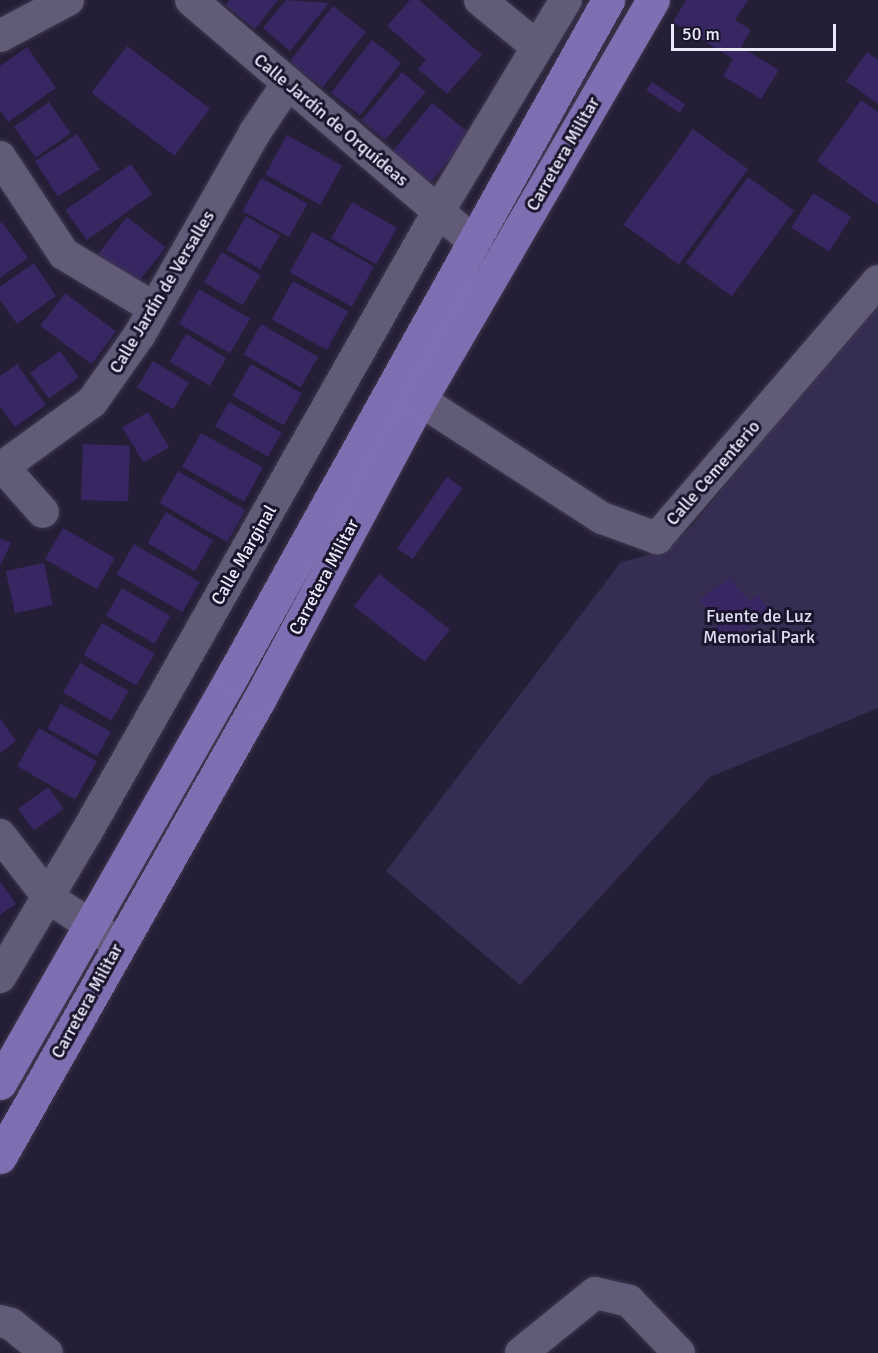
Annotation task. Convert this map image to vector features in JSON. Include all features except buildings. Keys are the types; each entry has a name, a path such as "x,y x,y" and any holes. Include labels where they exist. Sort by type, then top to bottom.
{"main road":[{"name":"Carretera Militar","path":"0,1083 91,927 472,240 608,0"},
{"name":"Carretera Militar","path":"0,1157 259,700 420,400 653,0"}],"street":[{"path":"0,36 68,0"},
{"name":"Calle Jardín de Orquídeas","path":"190,0 472,240"},
{"path":"480,0 536,46"},
{"name":"Calle Marginal","path":"0,977 49,898 438,212 536,46 566,0"},
{"name":"Calle Jardín de Versalles","path":"2,468 92,402 140,334 288,83"},
{"path":"0,157 64,254 154,308"},
{"name":"Calle Cementerio","path":"420,400 602,518 657,538 878,281"},
{"path":"2,468 43,512"},
{"path":"0,836 49,898 119,944"},
{"path":"521,1353 594,1293 628,1301 679,1353"},
{"path":"0,1321 11,1324 47,1353"}],"green space":[{"name":"Fuente de Luz Memorial Park","path":"878,300 878,708 710,777 520,985 386,871 621,562 664,551 691,527"}]}
